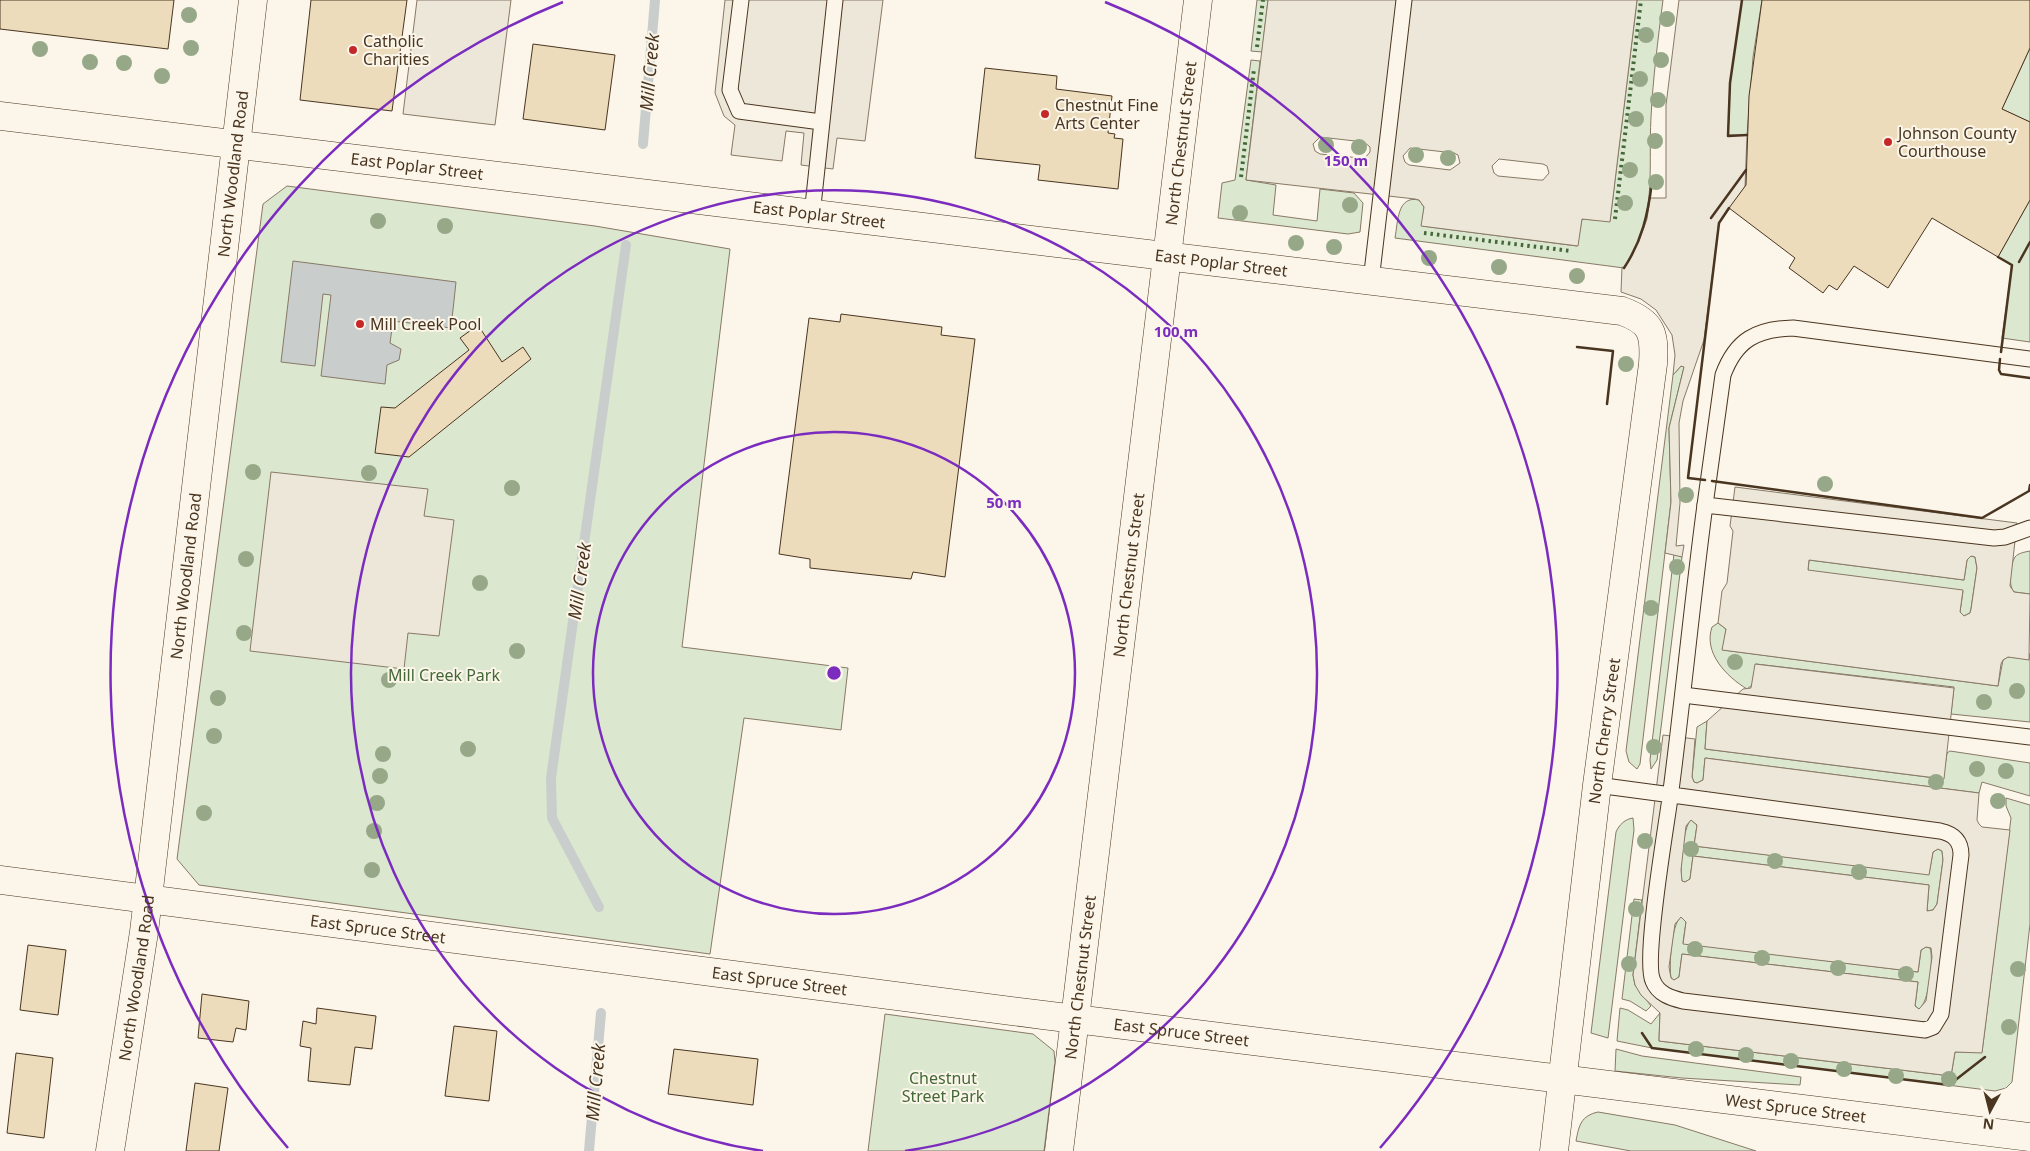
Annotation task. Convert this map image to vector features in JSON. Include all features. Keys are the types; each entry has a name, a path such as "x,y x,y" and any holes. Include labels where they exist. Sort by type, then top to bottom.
{"street":[{"name":"North Woodland Road","path":"110,1151 148,899 253,0"},
{"name":"North Chestnut Street","path":"1059,1151 1198,0"},
{"name":"East Poplar Street","path":"0,116 1622,311 1638,317"},
{"name":"North Cherry Street","path":"1554,1151 1560,1079 1596,785 1653,364 1652,336 1646,323 1638,317"},
{"name":"East Spruce Street","path":"0,880 1075,1019 1560,1079"},
{"name":"West Spruce Street","path":"1560,1079 2030,1137"}],"lane":[{"path":"741,0 730,90 739,111 821,122"},
{"path":"812,215 835,0"},
{"path":"1371,281 1404,0"},
{"path":"1596,785 1671,795 1940,831 1949,833 1957,840 1961,847 1961,855 1941,1014 1933,1027 1925,1030 1683,1001 1668,997 1653,981 1650,960 1671,795 1705,505 1723,375 1730,358 1739,345 1764,331 1793,328 2030,359"},
{"path":"1705,505 1994,538 2011,536 2030,528"},
{"path":"1683,695 2030,737"}],"green space":[{"path":"1257,0 1268,0 1262,52 1251,51"},
{"path":"1637,0 1663,0 1652,102 1647,213 1635,249 1624,268 1395,238 1400,211 1406,202 1412,200 1419,200 1424,207 1422,226 1577,246 1582,219 1610,221"},
{"path":"1742,0 1762,0 1753,57 1747,135 1728,136 1730,83"},
{"path":"2030,48 2030,122 2002,109"},
{"path":"1251,60 1260,61 1246,180 1276,185 1273,215 1317,221 1320,189 1354,193 1363,203 1360,232 1348,234 1218,218 1222,183 1235,180"},
{"name":"Mill Creek Park","path":"287,186 595,226 730,249 682,647 848,668 841,730 744,718 710,954 199,885 177,859 263,204"},
{"path":"2030,200 2030,342 2002,338 2012,266 1998,257"},
{"path":"1681,366 1684,367 1669,428 1671,502 1640,764 1637,769 1629,762 1626,751 1673,375"},
{"path":"2030,551 2030,594 2014,592 2010,581 2013,560 2018,555"},
{"path":"1674,554 1682,557 1657,760 1651,769 1650,760"},
{"path":"1971,556 1975,557 1977,568 1970,613 1964,616 1960,612 1963,591 1808,571 1809,560 1964,580 1967,560"},
{"path":"1718,623 1726,629 1723,650 1998,686 2003,660 2008,657 2029,659 2030,653 2030,722 1951,714 1954,687 1756,664 1752,685 1747,689 1725,671 1714,655 1710,637 1712,627"},
{"path":"1707,721 1705,749 1943,779 1947,753 1950,751 2030,763 2030,796 1982,782 1979,793 1705,758 1703,780 1697,783 1694,782 1692,777 1697,727"},
{"path":"2006,798 2030,805 2030,924 2012,1082 2006,1088 1995,1091 1652,1048 1617,1041 1620,1008 1628,1010 1651,1024 1660,1013 1659,1041 1951,1076 1955,1052 1982,1052 2011,818 2006,806"},
{"path":"1633,818 1634,830 1608,1038 1591,1033 1616,832 1623,823"},
{"path":"1691,820 1697,825 1694,846 1929,874 1933,852 1938,849 1942,851 1943,860 1937,904 1933,910 1927,911 1929,885 1693,856 1690,879 1685,882 1682,881 1682,849 1688,824"},
{"path":"1634,899 1642,900 1633,975 1635,985 1651,1006 1646,1011 1630,1001 1622,999"},
{"path":"1681,917 1686,922 1683,943 1918,972 1921,950 1926,947 1930,948 1931,971 1926,998 1919,1009 1915,1006 1918,982 1682,954 1679,977 1674,980 1671,978 1670,973 1671,946 1675,928"},
{"name":"Chestnut Street Park","path":"885,1014 1033,1034 1054,1051 1055,1062 1044,1151 868,1151"},
{"path":"1616,1049 1642,1056 1801,1077 1800,1085 1682,1078 1615,1071"},
{"path":"1598,1112 1675,1125 1756,1151 1631,1151 1576,1141 1578,1130 1584,1119"}],"shaded area":[{"path":"417,0 511,0 495,125 403,114"},
{"path":"725,0 883,0 865,141 837,138 833,169 801,165 804,133 786,131 782,161 731,155 735,125 724,116 715,93"},
{"path":"1268,0 1637,0 1610,222 1582,219 1578,246 1421,226 1424,207 1419,200 1415,199 1246,180","holes":["1320,137 1364,142 1370,147 1370,152 1365,158 1320,154 1315,151 1313,144","1410,148 1454,153 1458,155 1460,163 1450,170 1409,165 1405,162 1403,156","1499,159 1543,164 1547,166 1549,173 1543,180 1498,176 1494,173 1492,166"]},
{"path":"1679,0 1742,0 1730,83 1728,135 1747,135 1745,187 1719,223 1704,340 1683,401 1679,423 1680,503 1676,546 1684,545 1682,557 1665,553 1671,502 1669,428 1684,367 1681,366 1673,375 1675,355 1672,335 1656,310 1641,299 1621,292 1622,267 1624,268 1639,241 1647,219 1650,198 1666,198 1666,105"},
{"name":"Mill Creek Pool","path":"293,261 456,282 451,328 393,321 390,343 401,349 399,360 387,365 385,384 321,376 331,295 323,294 315,366 281,362"},
{"path":"271,472 428,489 424,516 454,520 439,636 408,633 404,669 250,651"},
{"path":"1735,487 2017,523 2010,586 2014,592 2030,594 2029,660 2008,657 2003,660 1998,686 1722,650 1726,629 1718,623 1722,591 1727,583 1733,531 1730,526","holes":["1971,556 1975,557 1977,568 1971,609 1970,613 1964,616 1960,612 1963,590 1808,570 1809,560 1964,580 1967,560"]},
{"path":"1755,664 1954,688 1944,779 1705,749 1707,721 1743,689 1751,688"},
{"path":"1663,735 1695,739 1692,777 1694,782 1697,783 1703,780 1705,758 1979,793 1977,820 1979,824 1982,827 2010,830 1982,1053 1955,1052 1951,1076 1659,1041 1660,1013 1641,995 1635,985 1633,975","holes":["1691,820 1697,825 1694,846 1929,875 1933,852 1938,849 1942,851 1943,860 1937,904 1933,910 1927,911 1929,885 1693,856 1690,879 1685,882 1682,881 1681,870 1686,826","1681,917 1686,922 1683,944 1918,972 1921,950 1926,947 1931,948 1932,957 1926,1001 1919,1009 1915,1006 1918,982 1682,954 1679,977 1674,980 1671,978 1669,967 1675,924"]}],"building":[{"path":"0,0 174,0 168,49 0,29"},
{"name":"Catholic Charities","path":"311,0 407,0 392,111 300,100"},
{"name":"Johnson County Courthouse","path":"1762,0 2030,0 2030,48 2002,109 2030,122 2030,200 1998,257 1932,218 1888,288 1854,266 1837,290 1829,285 1823,293 1789,268 1795,258 1729,208 1746,185 1749,96"},
{"path":"533,44 615,55 605,130 523,119"},
{"name":"Chestnut Fine Arts Center","path":"985,68 1057,76 1056,89 1112,96 1108,133 1115,134 1114,138 1123,139 1118,189 1038,180 1040,165 975,158"},
{"path":"841,314 942,327 941,335 975,339 945,577 913,572 911,579 810,568 810,559 779,554 809,318 840,322"},
{"path":"478,325 502,362 523,347 531,359 409,457 375,453 381,407 395,408 469,350 460,338"},
{"path":"28,945 66,950 58,1015 20,1010"},
{"path":"202,994 249,1001 246,1030 236,1028 233,1042 198,1038"},
{"path":"317,1008 376,1016 372,1049 355,1047 350,1085 308,1081 311,1048 300,1046 303,1021 316,1024"},
{"path":"454,1026 497,1031 489,1101 445,1096"},
{"path":"674,1049 758,1059 753,1105 668,1094"},
{"path":"16,1053 53,1058 44,1138 7,1133"},
{"path":"195,1083 228,1088 219,1151 186,1151"}],"waterway":[{"name":"Mill Creek","path":"643,144 655,0"},
{"name":"Mill Creek","path":"599,907 552,818 551,778 626,245"},
{"name":"Mill Creek","path":"589,1151 601,1013"}],"hedge":[{"path":"1257,47 1263,0"},
{"path":"1615,219 1641,0"},
{"path":"1241,177 1254,69"},
{"path":"1424,233 1571,251"}],"wall":[{"path":"1742,0 1730,83 1728,136 1747,135"},
{"path":"1711,218 1746,170"},
{"path":"1624,268 1640,237 1652,182"},
{"path":"1705,480 1688,478 1719,223 1729,208"},
{"path":"2019,262 2030,242"},
{"path":"1998,257 2012,265 2001,352"},
{"path":"1577,347 1613,351 1607,404"},
{"path":"2000,359 1999,370 2001,374 2030,378"},
{"path":"1712,481 1982,518 2029,491 2030,485"},
{"path":"1642,1033 1652,1048 1949,1085 1985,1057"}],"place":[{"name":"Catholic Charities","path":"353,50"},
{"name":"Chestnut Fine Arts Center","path":"1045,114"},
{"name":"Johnson County Courthouse","path":"1888,142"},
{"name":"Mill Creek Pool","path":"360,324"}]}
